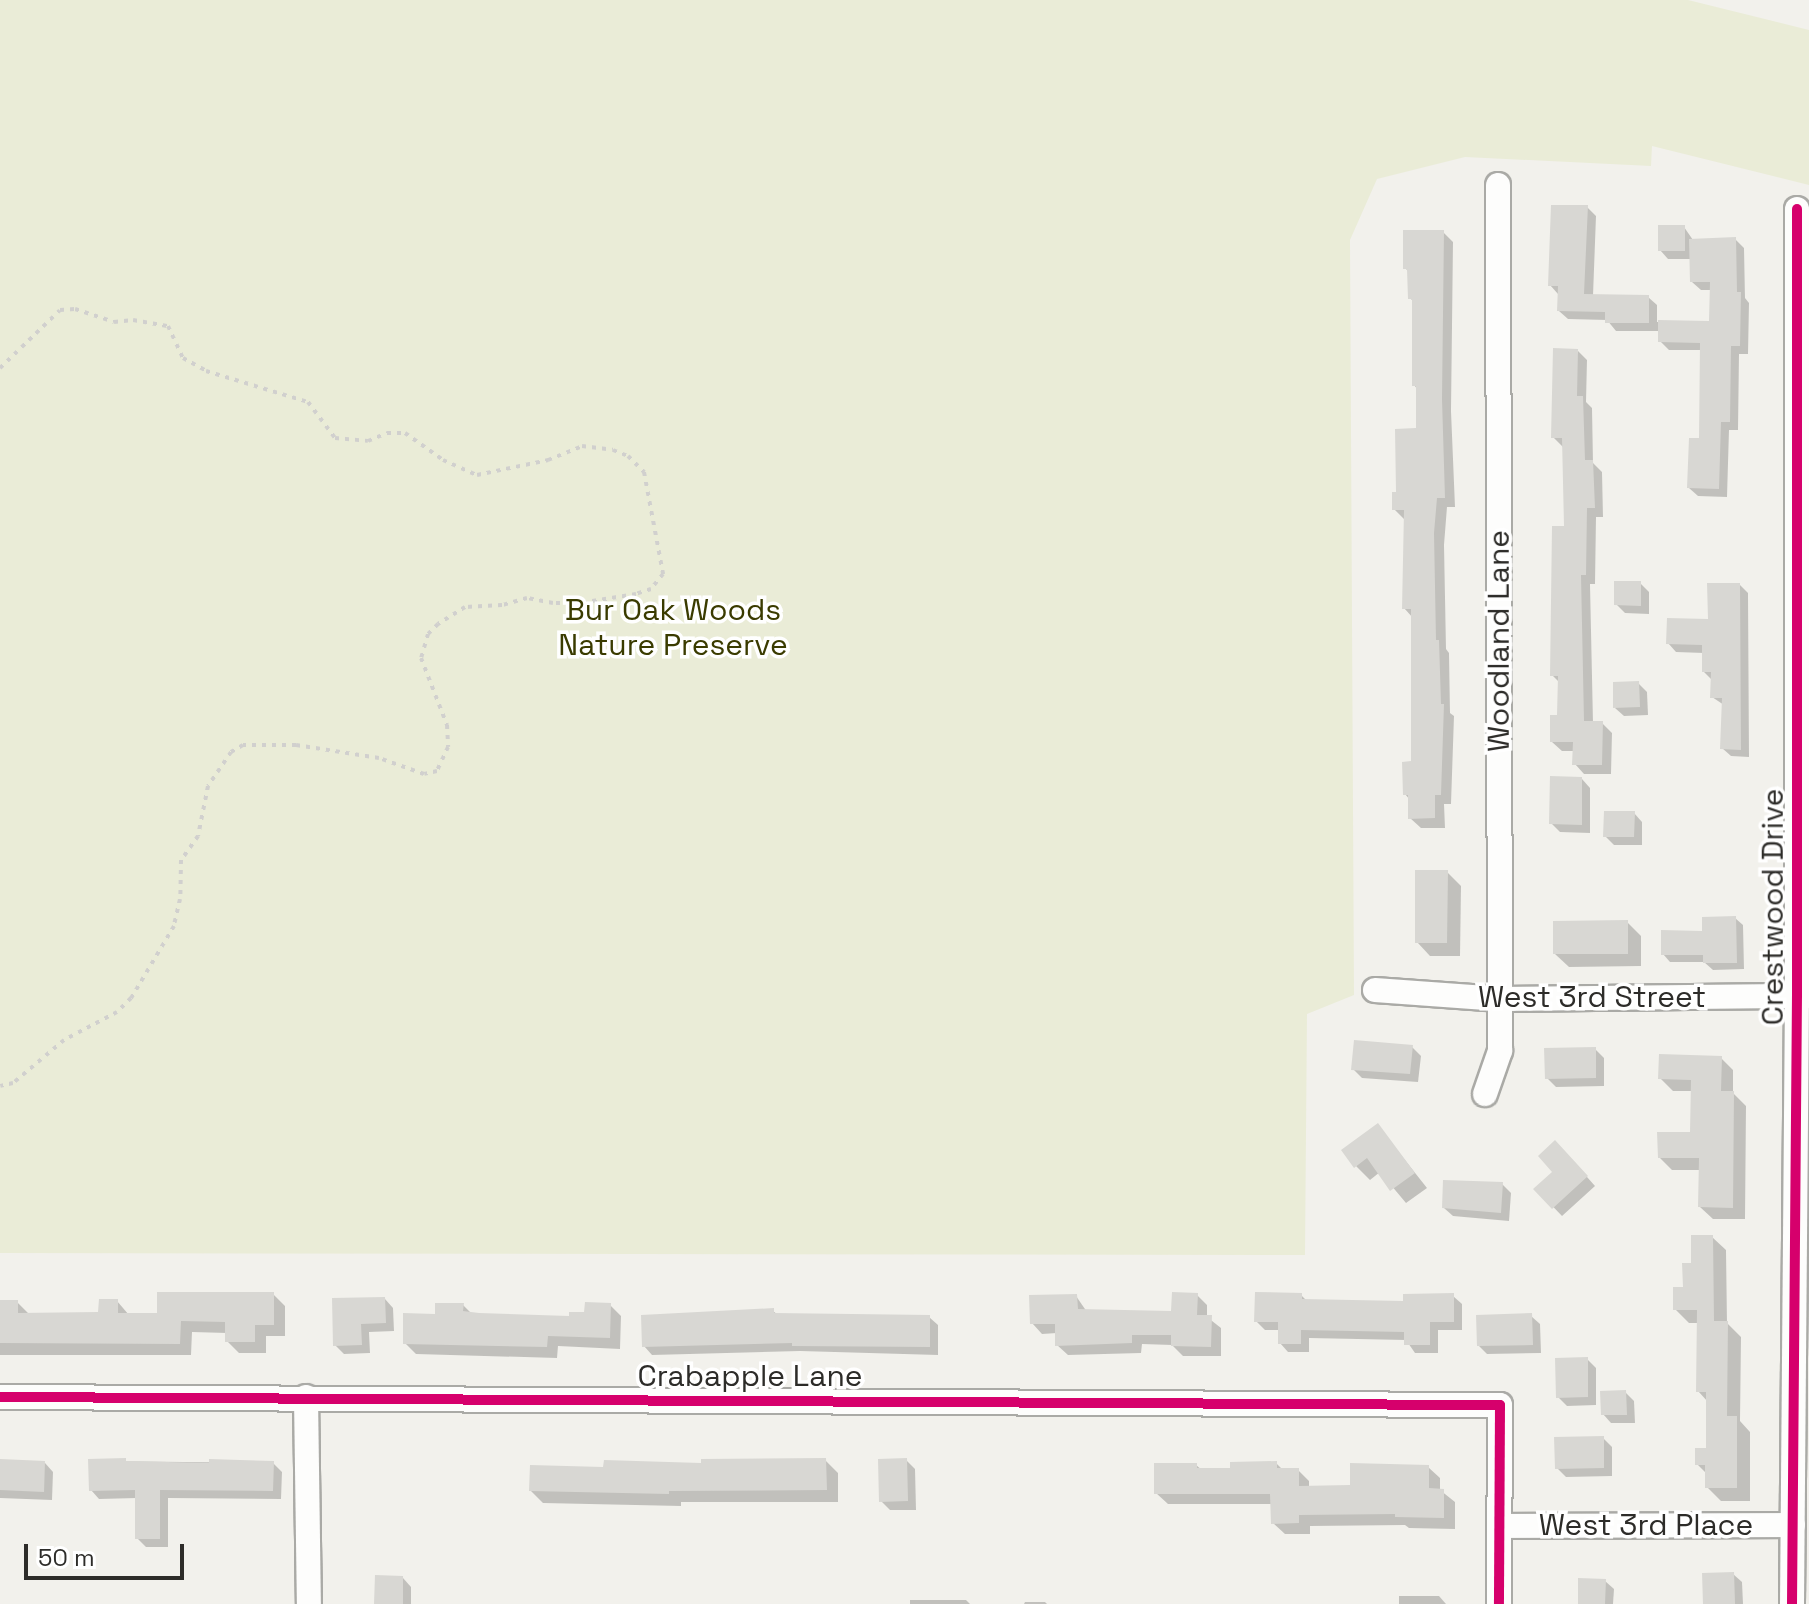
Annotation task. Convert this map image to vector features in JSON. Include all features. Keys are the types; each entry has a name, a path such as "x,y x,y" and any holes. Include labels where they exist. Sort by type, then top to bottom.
{"street":[{"name":"Woodland Lane","path":"1485,1094 1500,1051 1498,185"},
{"name":"Crestwood Drive","path":"1792,1604 1803,996 1797,209"},
{"name":"West 3rd Street","path":"1375,990 1500,999 1803,996"},
{"name":"Crabapple Lane","path":"0,1397 1500,1405 1499,1526"},
{"path":"306,1397 309,1604"},
{"name":"West 3rd Place","path":"1499,1526 1793,1525"},
{"path":"1499,1526 1499,1604"}],"path":[{"path":"0,368 60,310 75,309 114,322 133,320 168,326 183,358 206,371 308,402 335,438 368,441 387,433 405,433 443,460 477,475 548,460 582,446 613,450 640,465 663,574 661,581 651,589 615,598 596,598 580,603 553,603 527,598 476,608 465,607 438,624 422,646 425,675 447,725 448,747 437,771 424,774 379,758 296,745 243,745 231,752 208,786 198,836 181,860 180,899 174,926 131,998 117,1012 64,1040 13,1083 0,1086"}],"green space":[{"name":"Bur Oak Woods Nature Preserve","path":"0,0 1688,0 1809,30 1809,185 1652,146 1651,166 1465,157 1377,179 1350,240 1354,995 1307,1014 1305,1255 0,1253"}],"building":[{"path":"1551,205 1588,205 1584,294 1649,295 1649,323 1605,323 1605,312 1557,311 1558,286 1548,286"},
{"path":"1658,225 1685,225 1685,251 1658,251"},
{"path":"1403,230 1444,230 1442,399 1445,498 1437,498 1434,533 1436,640 1439,640 1441,704 1444,704 1441,795 1435,795 1435,818 1408,819 1408,795 1403,795 1402,762 1411,761 1411,609 1402,609 1404,510 1392,510 1392,492 1396,492 1395,429 1416,428 1416,386 1412,386 1412,299 1408,299 1407,269 1403,269"},
{"path":"1736,237 1737,292 1741,292 1740,346 1731,346 1730,422 1721,422 1719,489 1687,488 1689,438 1699,438 1700,343 1658,342 1658,320 1709,321 1710,282 1690,282 1689,239"},
{"path":"1553,348 1578,349 1577,396 1583,396 1585,460 1593,460 1595,508 1587,508 1586,575 1581,575 1584,721 1603,721 1602,765 1572,765 1573,742 1550,742 1550,715 1557,715 1558,676 1550,676 1552,526 1564,526 1562,438 1551,438"},
{"path":"1614,581 1641,581 1641,606 1614,605"},
{"path":"1707,583 1740,583 1741,750 1720,749 1722,698 1710,698 1711,672 1702,672 1702,645 1666,644 1667,618 1708,619"},
{"path":"1639,681 1640,707 1613,708 1613,682"},
{"path":"1550,776 1582,777 1582,825 1549,824"},
{"path":"1604,811 1635,811 1634,837 1603,837"},
{"path":"1415,870 1448,870 1447,943 1415,943"},
{"path":"1736,916 1737,963 1703,963 1703,955 1661,955 1661,930 1702,931 1702,917"},
{"path":"1628,920 1628,954 1553,954 1553,921"},
{"path":"1354,1040 1413,1045 1410,1074 1351,1070"},
{"path":"1596,1047 1596,1078 1545,1079 1544,1048"},
{"path":"1659,1054 1722,1056 1721,1091 1734,1091 1733,1208 1698,1207 1699,1158 1658,1158 1657,1132 1690,1132 1691,1080 1658,1079"},
{"path":"1378,1123 1415,1173 1390,1191 1367,1158 1354,1168 1341,1150"},
{"path":"1555,1140 1588,1176 1552,1209 1533,1189 1552,1172 1538,1156"},
{"path":"1443,1180 1503,1182 1501,1213 1442,1208"},
{"path":"1691,1235 1713,1235 1714,1321 1728,1321 1727,1416 1737,1416 1737,1488 1705,1488 1705,1465 1695,1465 1695,1448 1706,1448 1706,1392 1696,1392 1697,1310 1673,1310 1673,1287 1683,1287 1682,1263 1691,1263"},
{"path":"157,1292 274,1292 274,1325 255,1325 255,1342 225,1342 225,1322 181,1321 180,1344 0,1343 0,1300 18,1300 18,1313 98,1312 99,1299 118,1299 118,1313 157,1313"},
{"path":"1172,1292 1198,1293 1197,1315 1212,1315 1211,1347 1171,1346 1171,1335 1132,1335 1132,1343 1055,1346 1055,1324 1030,1324 1029,1295 1077,1294 1078,1309 1171,1311"},
{"path":"1255,1292 1302,1293 1302,1299 1403,1301 1403,1294 1454,1293 1454,1322 1430,1322 1430,1345 1404,1345 1404,1332 1301,1330 1301,1344 1278,1344 1278,1322 1254,1322"},
{"path":"385,1297 386,1323 361,1324 362,1345 333,1346 332,1298"},
{"path":"585,1302 611,1303 610,1338 548,1336 547,1347 403,1344 403,1313 435,1314 435,1303 464,1303 463,1311 479,1313 569,1316 569,1312 584,1312"},
{"path":"774,1308 774,1313 930,1315 930,1347 792,1346 792,1343 642,1347 641,1315"},
{"path":"1532,1313 1533,1345 1477,1346 1476,1315"},
{"path":"1588,1357 1588,1397 1556,1398 1555,1358"},
{"path":"1626,1390 1627,1415 1601,1415 1600,1391"},
{"path":"1604,1436 1604,1468 1555,1469 1554,1437"},
{"path":"126,1458 126,1461 209,1463 209,1459 274,1461 273,1491 160,1490 160,1539 135,1539 135,1490 89,1491 88,1459"},
{"path":"826,1458 827,1490 669,1491 669,1494 529,1491 530,1465 603,1467 604,1460 701,1463 701,1459"},
{"path":"907,1458 908,1501 879,1502 878,1459"},
{"path":"0,1459 45,1461 44,1492 0,1490"},
{"path":"1277,1461 1277,1468 1299,1468 1299,1486 1350,1485 1350,1463 1429,1465 1429,1488 1444,1489 1444,1518 1395,1517 1395,1514 1299,1515 1299,1523 1271,1524 1270,1494 1154,1494 1154,1463 1197,1463 1197,1468 1230,1468 1230,1462"},
{"path":"1734,1572 1735,1604 1703,1604 1702,1573"},
{"path":"375,1575 403,1576 403,1604 374,1604"},
{"path":"1578,1578 1606,1579 1605,1604 1578,1604"}],"cycle path":[{"path":"1792,1604 1797,996 1797,209"},
{"path":"0,1397 1500,1405 1499,1604"}]}
